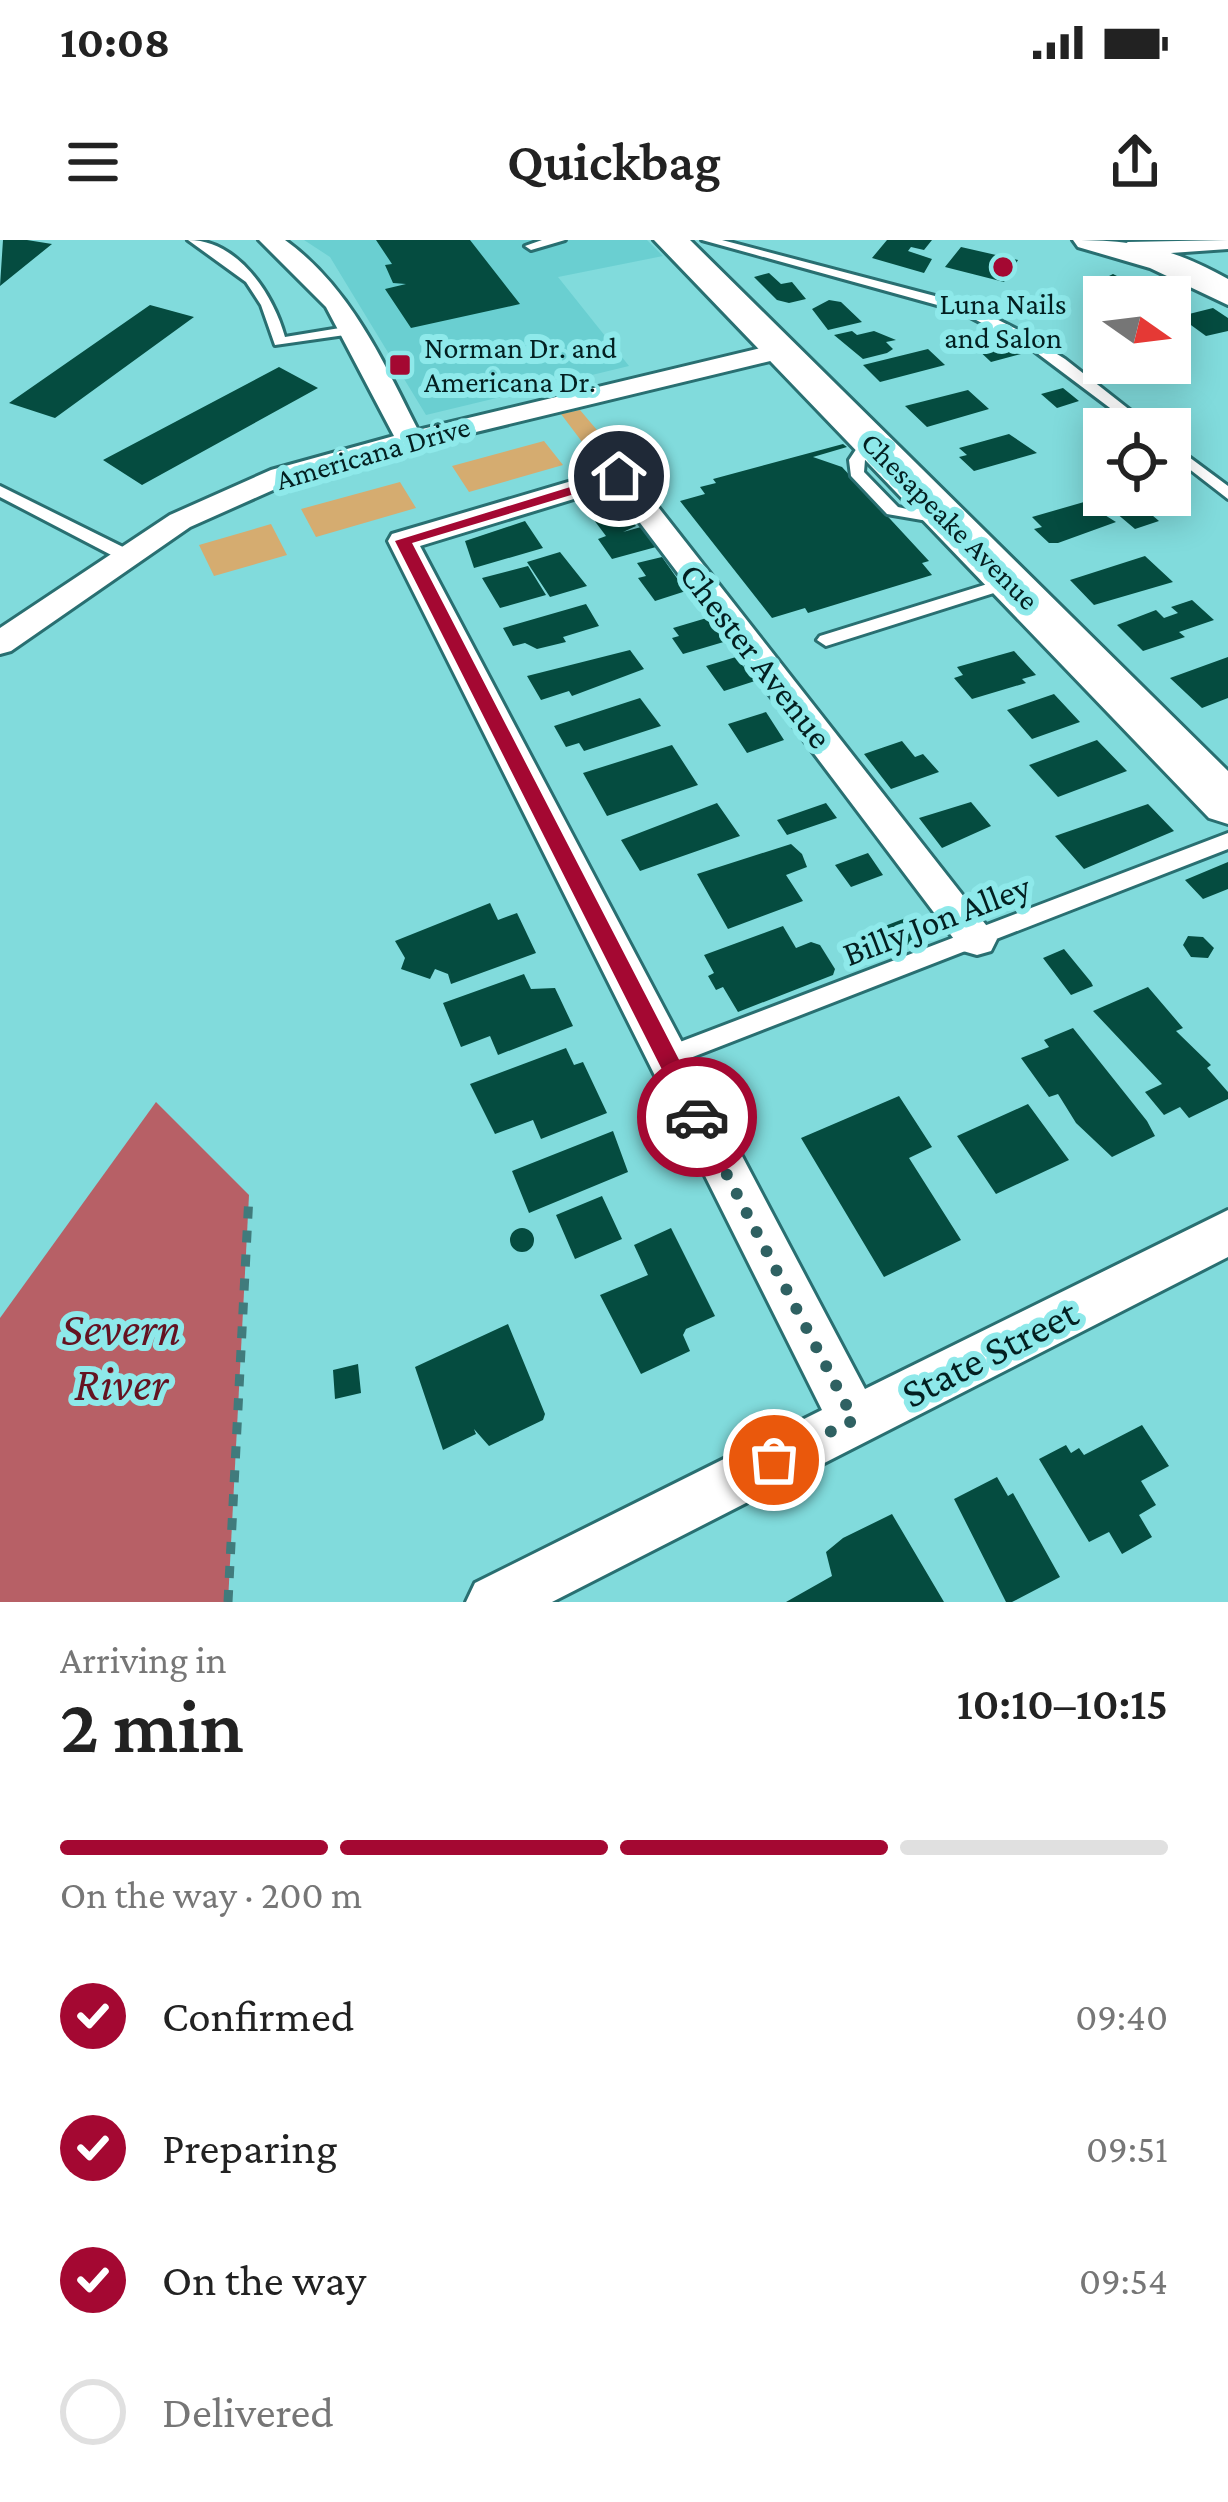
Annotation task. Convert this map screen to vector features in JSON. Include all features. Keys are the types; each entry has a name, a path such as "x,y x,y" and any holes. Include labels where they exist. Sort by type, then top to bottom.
{"main road":[{"name":"Chesapeake Avenue","path":"671,240 1228,804"},
{"path":"1090,240 1128,249 1228,294"}],"street":[{"path":"270,240 300,262 352,330 410,440"},
{"path":"1128,249 1219,243"},
{"path":"1185,272 1181,256 1219,243"},
{"name":"Americana Drive","path":"0,643 180,521 281,476 410,440 782,351"},
{"name":"Chester Avenue","path":"854,1420 403,541 619,476 977,939"},
{"name":"State Street","path":"494,1602 1228,1233"}],"lane":[{"path":"194,240 242,268 271,304 280,342 352,330"},
{"path":"531,246 559,240"},
{"path":"708,240 964,308 1052,352 1121,408"},
{"path":"1191,464 1228,494"},
{"path":"0,490 125,555"},
{"path":"826,640 1010,582"},
{"name":"Billy Jon Alley","path":"667,1058 1228,841"}],"path":[{"path":"228,1602 249,1196"}],"shaded area":[{"path":"304,240 647,240 663,256 558,277 629,366 426,415 330,257"},
{"path":"580,410 624,462 601,467 561,414"},
{"path":"544,441 563,465 469,492 452,466"},
{"path":"400,482 416,508 316,537 301,509"},
{"path":"271,524 287,555 214,576 199,545"}],"water":[{"name":"Severn River","path":"156,1102 249,1195 228,1602 0,1602 0,1318"}],"building":[{"path":"3,240 27,240 52,244 0,286"},
{"path":"376,240 470,240 520,304 411,328 385,289 406,284 393,283 385,265 392,264"},
{"path":"887,240 932,240 924,250 911,247 908,251 932,259 924,273 872,258"},
{"path":"961,247 1018,260 1004,282 945,267"},
{"path":"769,273 781,284 792,282 806,299 777,300 754,277"},
{"path":"829,300 841,302 862,322 828,330 812,309"},
{"path":"150,305 194,317 55,418 9,403"},
{"path":"1213,308 1228,318 1228,331 1206,336 1191,325 1191,314"},
{"path":"852,331 857,335 874,331 896,340 886,342 893,349 887,353 863,359 834,335"},
{"path":"1004,339 1021,354 991,362 974,346"},
{"path":"928,349 945,365 880,382 863,365"},
{"path":"279,367 318,388 142,485 103,460"},
{"path":"1063,388 1079,401 1057,408 1041,394"},
{"path":"968,390 989,409 927,427 905,406"},
{"path":"1009,434 1037,453 974,471 959,457 967,455 959,448"},
{"path":"843,444 847,447 813,457 842,467 929,561 922,563 932,575 808,613 805,608 772,618 680,501 705,494 700,487 716,483 713,479"},
{"path":"1083,502 1083,516 1106,516 1116,522 1049,543 1034,529 1042,527 1032,517"},
{"path":"620,503 636,526 623,532 641,527 656,547 612,559 598,539 606,536 588,512"},
{"path":"1120,516 1153,516 1159,521 1135,529"},
{"path":"525,521 543,548 474,568 465,541"},
{"path":"560,552 587,586 550,597 527,562"},
{"path":"1145,556 1173,582 1094,605 1070,580"},
{"path":"662,557 686,591 655,601 638,578 646,576 637,563"},
{"path":"528,566 546,595 500,608 482,578"},
{"path":"1192,600 1214,620 1179,632 1185,637 1143,651 1117,625 1156,610 1164,618 1178,613 1171,607"},
{"path":"586,604 599,626 563,637 566,642 537,649 525,643 513,646 503,628"},
{"path":"710,617 727,641 683,654 672,638 679,636 673,628"},
{"path":"630,650 644,669 572,696 569,691 541,700 527,676"},
{"path":"1014,651 1036,675 1022,679 1026,683 972,699 954,678 963,675 957,667"},
{"path":"736,657 755,681 724,691 706,666"},
{"path":"1228,657 1228,698 1202,708 1170,678"},
{"path":"1054,694 1080,722 1032,739 1007,710"},
{"path":"640,698 661,726 584,751 579,743 566,747 554,726"},
{"path":"766,712 784,740 747,753 728,724"},
{"path":"1097,740 1127,771 1058,797 1029,765"},
{"path":"902,741 915,757 923,754 939,772 891,789 864,754"},
{"path":"672,745 698,785 607,816 583,773"},
{"path":"971,802 991,826 942,848 919,818"},
{"path":"717,803 740,836 640,871 621,840"},
{"path":"826,803 837,818 787,835 777,820"},
{"path":"1148,804 1174,831 1084,869 1055,836"},
{"path":"791,844 807,867 786,875 803,901 728,929 697,874"},
{"path":"868,853 883,875 851,887 835,865"},
{"path":"1228,862 1228,889 1203,899 1185,880"},
{"path":"490,903 498,920 517,913 536,953 451,984 448,974 435,969 430,979 401,969 405,958 395,941"},
{"path":"911,916 926,938 891,951 877,929"},
{"path":"783,926 796,948 811,942 820,945 835,969 833,975 738,1012 723,987 716,990 708,976 714,973 704,955"},
{"path":"1188,936 1203,937 1214,948 1208,958 1191,957 1183,945"},
{"path":"1064,949 1093,986 1071,995 1043,958"},
{"path":"524,974 531,989 555,988 573,1026 498,1055 490,1036 461,1047 443,1003"},
{"path":"1148,987 1183,1028 1176,1031 1211,1065 1207,1068 1228,1092 1228,1099 1189,1118 1180,1107 1164,1115 1145,1092 1162,1084 1093,1011"},
{"path":"1073,1028 1155,1136 1112,1157 1076,1123 1058,1094 1049,1097 1021,1058 1049,1047 1044,1040"},
{"path":"566,1048 574,1065 583,1062 607,1113 541,1139 533,1120 495,1134 470,1084"},
{"path":"899,1096 932,1147 909,1158 961,1240 884,1277 801,1138"},
{"path":"1028,1104 1069,1160 996,1194 957,1136"},
{"path":"613,1131 628,1172 529,1213 512,1171"},
{"path":"602,1196 622,1239 575,1259 556,1215"},
{"path":"522,1228 534,1240 522,1252 510,1240"},
{"path":"671,1228 715,1316 686,1329 683,1335 690,1351 641,1374 600,1295 648,1275 634,1245"},
{"path":"508,1324 545,1414 543,1420 489,1446 474,1429 476,1434 443,1450 415,1367"},
{"path":"358,1364 361,1393 335,1399 333,1370"},
{"path":"1142,1425 1169,1466 1141,1481 1156,1505 1139,1515 1152,1537 1122,1554 1109,1532 1089,1542 1039,1459 1066,1445 1071,1453 1079,1448 1084,1455"},
{"path":"997,1477 1008,1496 1013,1493 1060,1577 1012,1602 1006,1602 954,1499"},
{"path":"892,1514 944,1602 786,1602 832,1576 826,1552 843,1538"}],"way so far":[{"path":"697,1117 854,1420 774,1460"}],"place":[{"name":"Luna Nails and Salon","path":"1003,267"},
{"name":"Norman Dr. and Americana Dr.","path":"400,365"}],"route":[{"path":"619,476 403,541 697,1117"}]}
